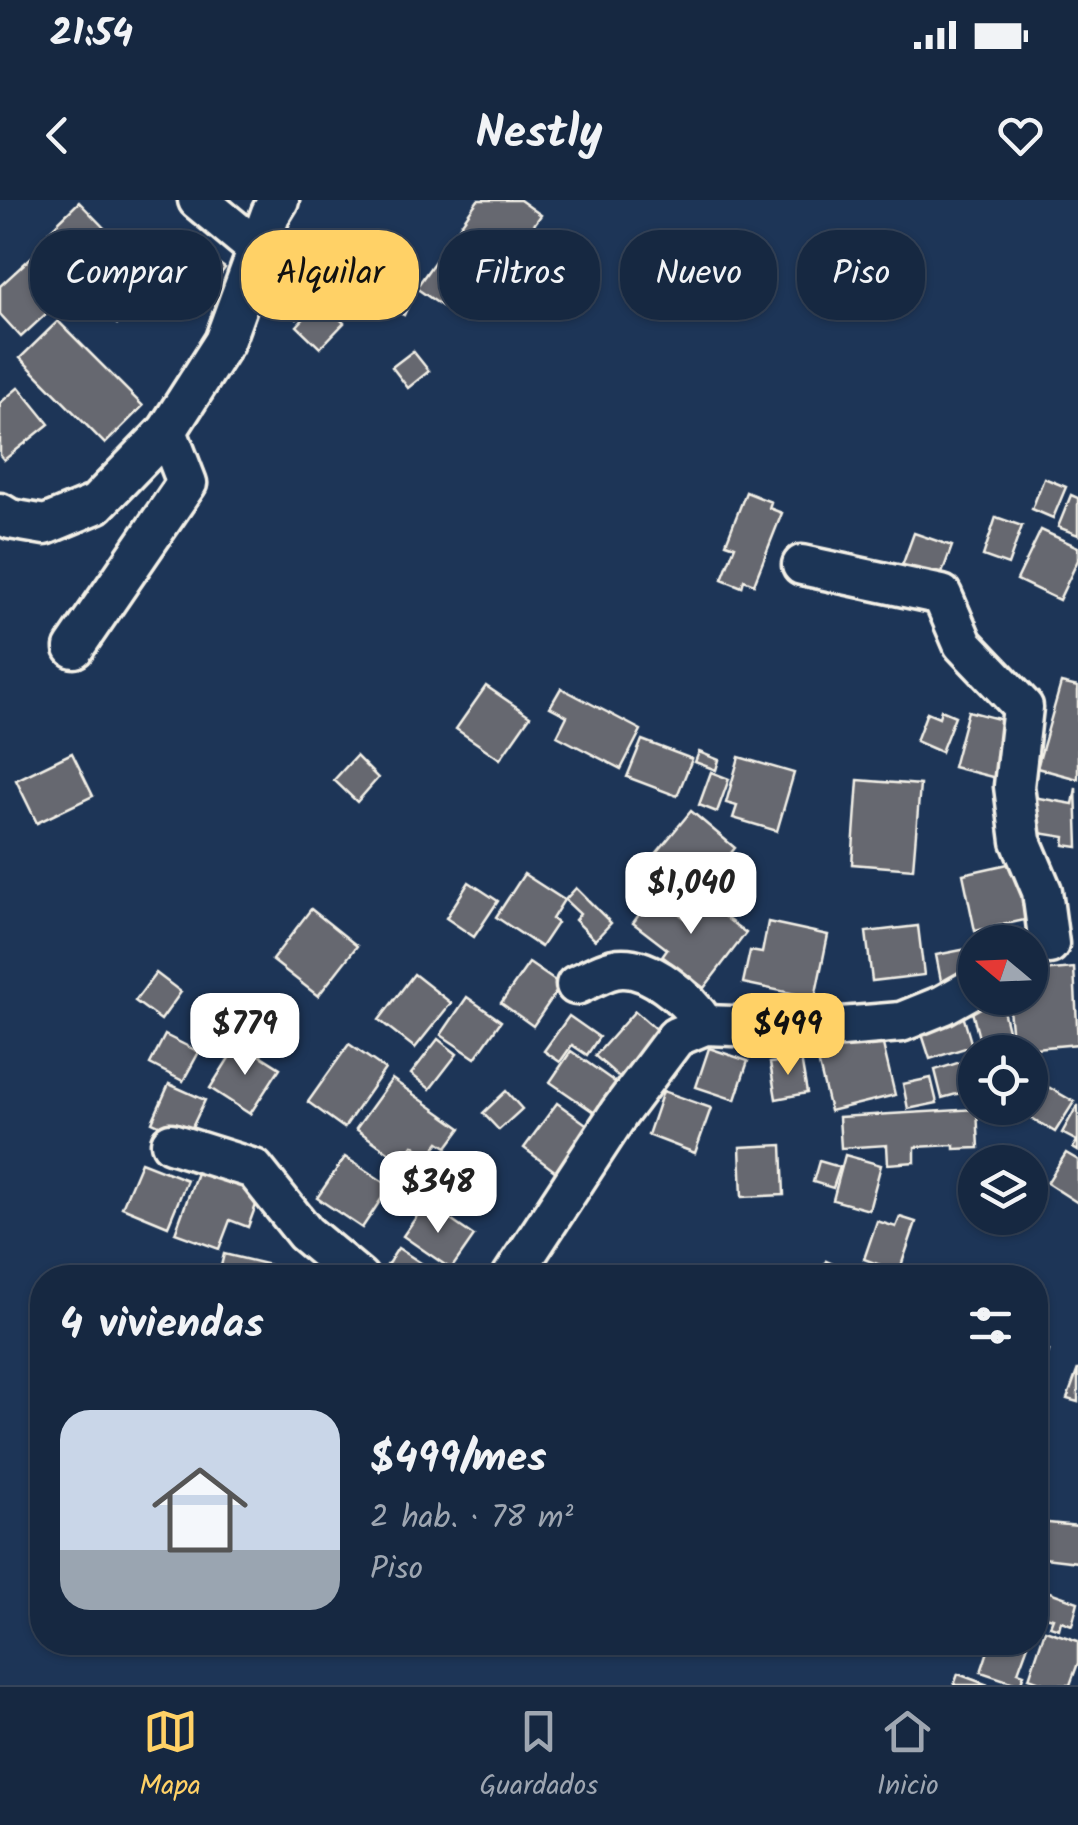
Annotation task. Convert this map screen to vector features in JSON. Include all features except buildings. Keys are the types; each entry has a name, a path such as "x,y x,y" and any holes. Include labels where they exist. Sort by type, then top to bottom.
{"street":[{"path":"198,200 241,235"},
{"path":"266,230 279,200"},
{"path":"0,513 10,519 45,525 96,504 167,431 224,342 241,296"},
{"path":"74,648 187,483 167,431"},
{"path":"802,565 942,595 963,644 1023,707 1014,786 1022,842 1042,891 1052,946"},
{"path":"576,984 617,968 650,976 690,1001 705,1026"},
{"path":"520,1265 653,1064 676,1037 705,1026 818,1029 901,1022 958,997"},
{"path":"170,1143 254,1169 305,1232 344,1265"}]}
